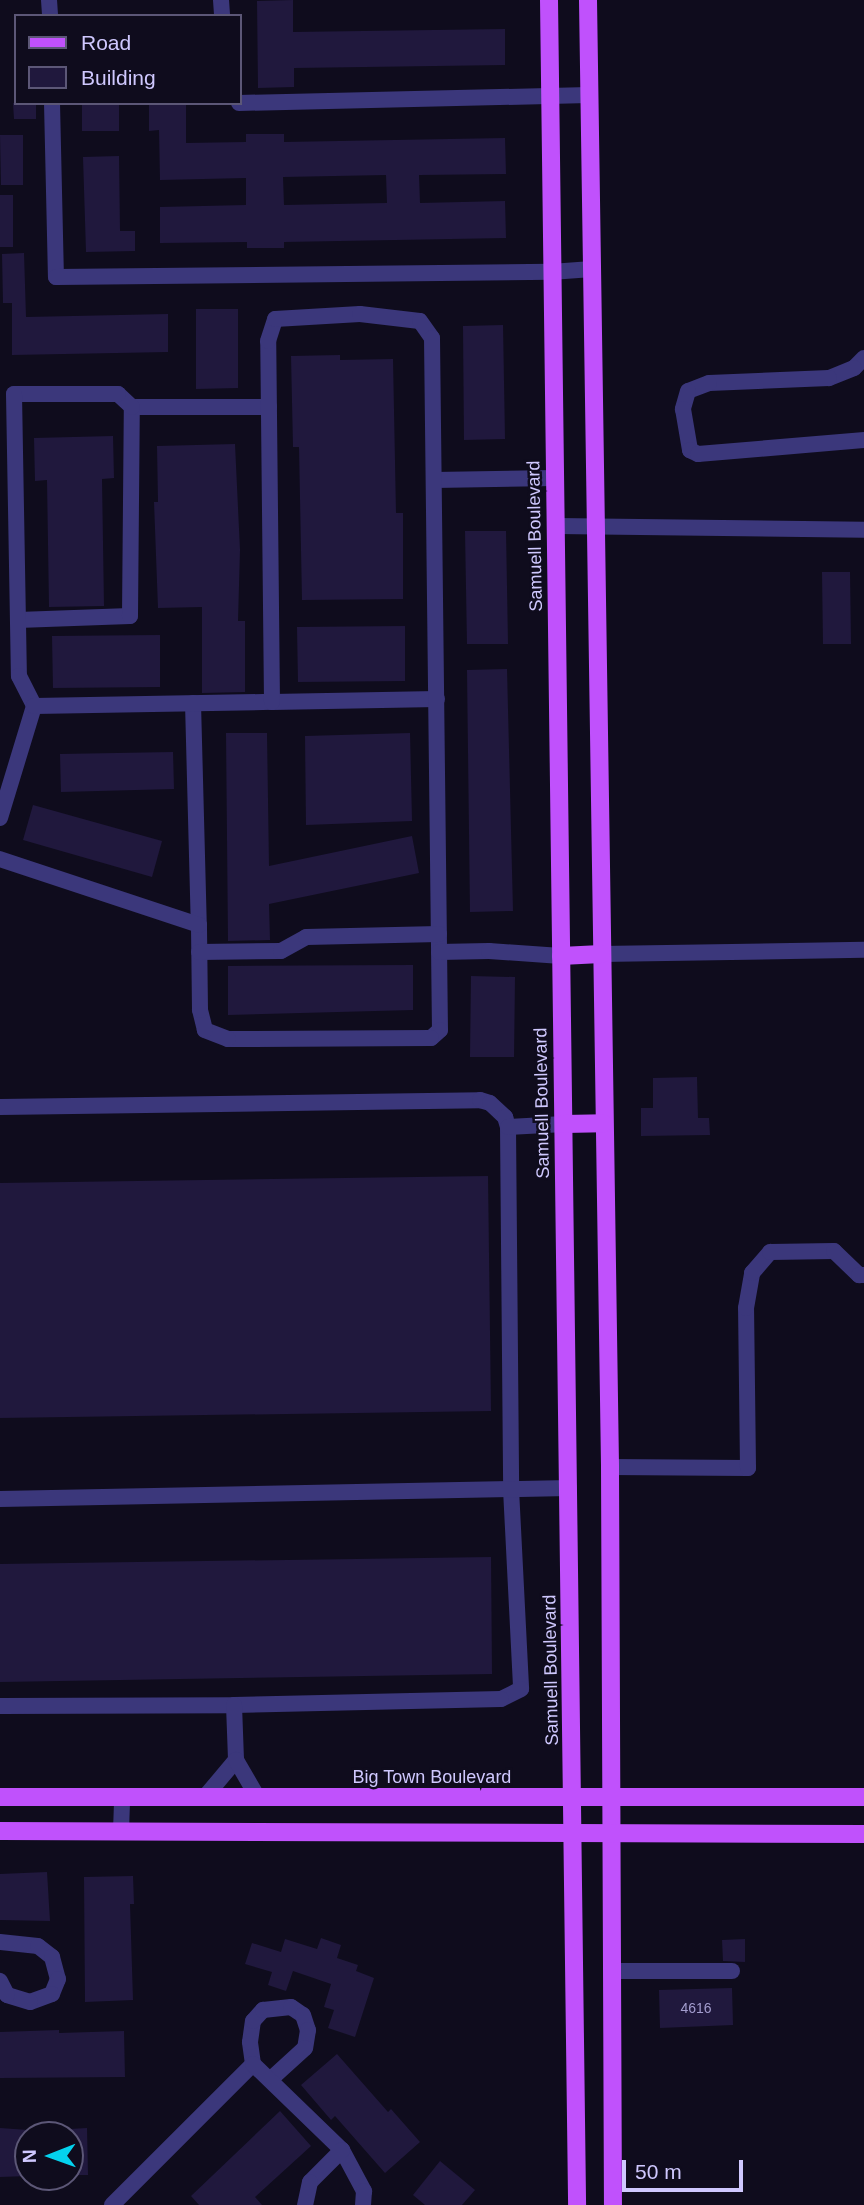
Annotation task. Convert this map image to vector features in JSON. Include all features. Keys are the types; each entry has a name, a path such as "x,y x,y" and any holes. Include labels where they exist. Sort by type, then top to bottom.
{"main road":[{"name":"Samuell Boulevard","path":"549,0 574,1799 577,2205"},
{"path":"588,0 610,1467 613,2205"},
{"path":"561,956 601,954"},
{"path":"564,1124 603,1123"},
{"name":"Big Town Boulevard","path":"0,1797 864,1797"},
{"path":"0,1831 864,1834"}],"lane":[{"path":"242,103 589,95"},
{"path":"52,105 56,277 551,272 592,269"},
{"path":"193,704 200,1010 205,1030 228,1039 431,1038 440,1030 432,338 420,321 360,314 275,319 268,341 272,702"},
{"path":"864,358 853,368 829,378 709,383 688,391 683,409 690,450 698,454 864,440"},
{"path":"0,818 34,706 19,676 7,394 118,394 132,407 269,407"},
{"path":"18,620 130,616 132,407"},
{"path":"434,480 555,478"},
{"path":"557,526 864,530"},
{"path":"34,706 437,699"},
{"path":"0,859 199,925"},
{"path":"199,952 281,951 306,937 439,934"},
{"path":"601,954 864,950"},
{"path":"439,952 489,951 561,956"},
{"path":"0,1107 480,1100 499,1109 508,1127 511,1489 521,1689 501,1699 234,1706 0,1706"},
{"path":"508,1127 564,1124"},
{"path":"610,1467 748,1468 746,1308 752,1273 770,1252 834,1251 859,1275 864,1275"},
{"path":"0,1499 569,1488"},
{"path":"234,1706 236,1760 258,1798"},
{"path":"204,1798 236,1760"},
{"path":"121,1831 122,1798"},
{"path":"0,1942 38,1946 52,1958 58,1979 52,1994 30,2003 7,1995 0,1981"},
{"path":"612,1971 732,1971"},
{"path":"270,2080 306,2048 308,2030 303,2015 291,2007 277,2006 263,2010 253,2021 250,2042 254,2064 270,2080 342,2150 364,2191 363,2205"},
{"path":"112,2205 254,2064"},
{"path":"304,2205 310,2182 342,2150"}],"building":[{"path":"293,0 293,32 505,29 505,65 294,68 294,87 258,88 257,1"},
{"path":"13,103 36,105 36,119 14,119"},
{"path":"82,105 119,105 119,131 82,131"},
{"path":"149,105 186,105 186,143 246,142 246,134 284,134 284,142 505,138 506,174 419,175 420,203 505,201 506,238 284,242 284,248 247,248 247,242 160,243 160,207 246,205 246,178 160,180 159,130 149,131","holes":["386,175 387,203 284,205 283,177"]},
{"path":"0,135 23,135 23,185 1,185"},
{"path":"119,156 120,231 135,231 135,251 86,252 83,157"},
{"path":"0,195 13,195 13,247 0,247"},
{"path":"24,253 26,317 168,314 168,352 12,355 12,303 3,303 2,254"},
{"path":"196,309 238,309 238,388 196,389"},
{"path":"503,325 505,439 464,440 463,326"},
{"path":"340,355 340,360 393,359 396,513 403,513 403,599 302,600 299,447 293,447 291,356"},
{"path":"113,436 114,478 102,479 104,606 49,607 47,480 35,481 34,438"},
{"path":"235,444 240,550 238,621 245,621 245,692 202,693 202,607 158,608 154,502 158,502 157,446"},
{"path":"465,531 506,531 508,644 467,644"},
{"path":"822,572 850,572 851,644 823,644"},
{"path":"405,626 405,681 298,682 297,627"},
{"path":"160,635 160,687 53,688 52,636"},
{"path":"507,669 513,911 470,912 467,670"},
{"path":"226,733 267,733 269,866 412,836 419,873 269,904 270,940 228,941"},
{"path":"410,733 412,821 306,825 305,736"},
{"path":"173,752 174,789 61,792 60,754"},
{"path":"33,805 162,841 152,877 23,840"},
{"path":"413,965 413,1010 228,1015 228,966"},
{"path":"471,976 515,977 514,1057 470,1057"},
{"path":"697,1077 698,1118 709,1118 710,1135 641,1136 641,1108 653,1108 653,1078"},
{"path":"488,1176 491,1411 0,1418 0,1183"},
{"path":"491,1557 492,1674 0,1682 0,1564"},
{"path":"47,1872 50,1921 0,1920 0,1874"},
{"path":"133,1876 134,1904 130,1904 133,2000 85,2002 84,1877"},
{"path":"321,1938 341,1945 337,1958 358,1965 356,1971 374,1978 355,2037 328,2028 334,2010 324,2007 331,1984 293,1971 286,1991 268,1985 272,1972 245,1964 252,1943 281,1952 285,1939 317,1949"},
{"path":"745,1939 745,1962 723,1961 722,1940"},
{"path":"732,1988 733,2025 660,2028 659,1990"},
{"path":"59,2030 59,2033 124,2031 125,2077 0,2078 0,2032"},
{"path":"337,2054 388,2112 391,2109 420,2142 385,2173 335,2116 331,2120 301,2085"},
{"path":"280,2111 311,2146 255,2197 262,2205 199,2205 191,2196"},
{"path":"0,2128 14,2129 14,2176 0,2177"},
{"path":"84,2128 87,2128 88,2175 84,2175"},
{"path":"440,2161 475,2190 462,2205 425,2205 413,2195"}]}
